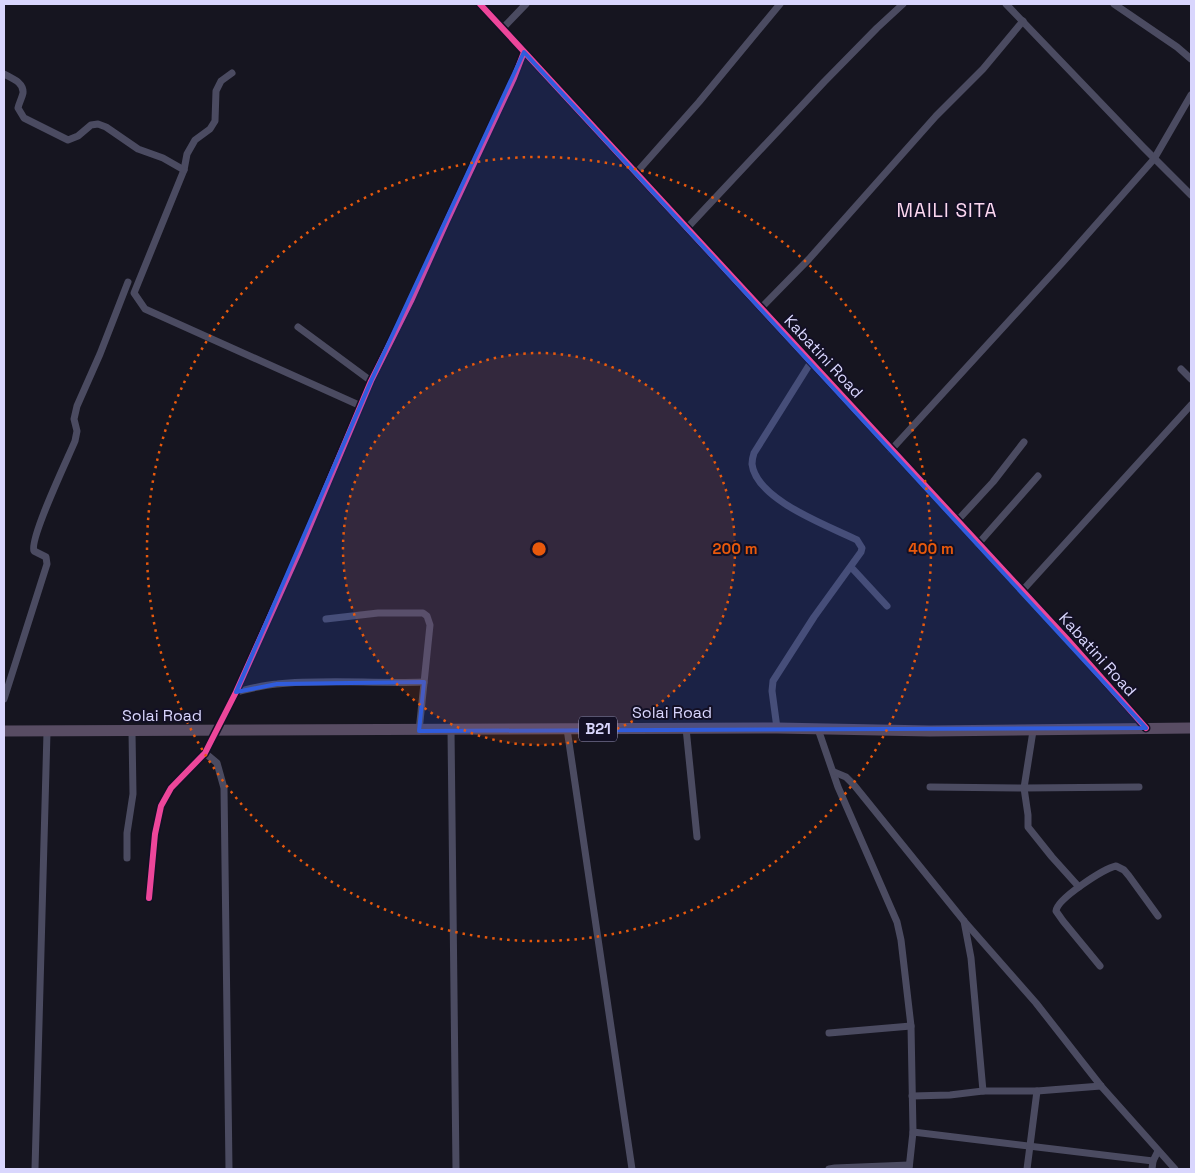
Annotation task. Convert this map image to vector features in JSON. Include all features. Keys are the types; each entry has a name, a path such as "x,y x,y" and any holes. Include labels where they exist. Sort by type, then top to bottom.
{"highway":[{"name":"Solai Road","path":"4,732 686,728 930,731 1191,728"}],"street":[{"name":"Kabatini Road","path":"480,4 1069,641 1146,728"},
{"path":"503,28 526,4"},
{"path":"637,172 700,102 780,4"},
{"path":"687,228 830,75 876,28 903,4"},
{"path":"1006,4 1154,159 1191,195"},
{"path":"1114,4 1177,47 1191,59"},
{"path":"761,308 809,259 936,116 983,69 1023,21"},
{"path":"149,898 155,834 161,806 171,788 205,753 236,692 299,552 372,381 484,143 524,52"},
{"path":"232,73 220,81 216,91 215,121 210,129 195,140 187,154 184,170 134,293 145,309 361,406"},
{"path":"4,74 18,82 21,86 23,91 18,108 24,118 68,140 78,136 91,125 98,124 106,127 138,149 163,158 184,170"},
{"path":"891,450 1063,262 1154,159 1191,95"},
{"path":"4,699 47,564 46,557 32,548 34,540 75,442 74,419 77,406 128,282"},
{"path":"298,327 372,381"},
{"path":"776,728 773,681 814,617 851,567 862,548 857,540 790,507 771,495 758,479 752,465 754,453 811,362"},
{"path":"1181,369 1191,379"},
{"path":"1022,591 1191,405"},
{"path":"957,521 993,482 1024,442"},
{"path":"978,544 1038,476"},
{"path":"851,567 887,606"},
{"path":"326,619 378,613 423,613 427,616 430,626 419,730"},
{"path":"236,692 277,684 346,681 388,684 424,682"},
{"path":"686,728 697,837"},
{"path":"566,729 632,1169"},
{"path":"818,729 862,843 897,922 901,940 911,1026 912,1132 909,1167 829,1169"},
{"path":"451,730 456,1169"},
{"path":"1033,730 1024,788 1028,827 1052,857 1080,887"},
{"path":"35,1169 47,732"},
{"path":"127,858 127,833 133,794 132,732"},
{"path":"205,753 217,763 224,788 229,1169"},
{"path":"834,772 846,777 854,785 964,921 1036,1003 1101,1086 1175,1169"},
{"path":"930,787 1139,787"},
{"path":"1100,966 1062,921 1056,911 1059,904 1080,887 1111,867 1116,866 1124,870 1133,880 1158,916"},
{"path":"964,921 971,958 983,1091"},
{"path":"829,1033 911,1026"},
{"path":"912,1096 950,1095 983,1091 1037,1091 1101,1086"},
{"path":"1027,1169 1037,1091"},
{"path":"912,1132 1153,1161"},
{"path":"1152,1169 1153,1161 1158,1151"}],"highlighted area":[{"path":"524,52 1146,728 419,731 424,682 277,684 236,692 371,381"}],"cycle path":[{"path":"480,4 1069,641 1146,728"},
{"path":"149,898 155,834 161,806 171,788 205,753 236,692 299,552 371,381 411,301 514,78 524,52"}],"district":[{"name":"MAILI SITA","path":"947,210"}]}
